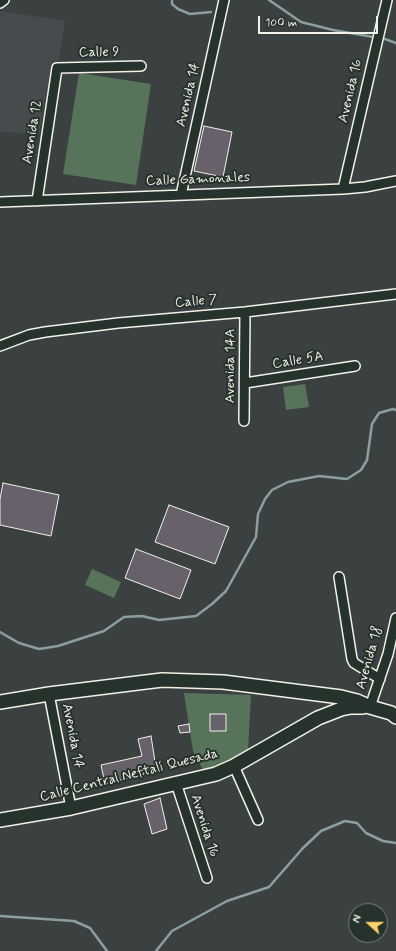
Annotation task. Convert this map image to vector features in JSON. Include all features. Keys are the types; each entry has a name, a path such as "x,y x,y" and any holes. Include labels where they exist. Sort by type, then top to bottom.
{"main road":[{"path":"0,702 49,694 162,680 224,682 342,697 394,714"},
{"path":"314,694 322,703 322,711 318,718"},
{"name":"Calle Central Neftalí Quesada","path":"0,820 71,808 216,774 234,766 318,718 346,708 370,707"}],"street":[{"path":"0,2 4,0"},
{"name":"Avenida 14","path":"181,195 224,0"},
{"name":"Avenida 16","path":"343,189 388,0"},
{"name":"Calle 9","path":"57,68 141,66"},
{"name":"Avenida 12","path":"37,201 57,68"},
{"name":"Calle Gamonales","path":"0,202 365,188 396,181"},
{"name":"Calle 7","path":"0,346 29,335 45,332 118,323 245,312 396,294"},
{"name":"Avenida 14A","path":"244,421 245,312"},
{"name":"Calle 5A","path":"245,383 355,366"},
{"path":"339,577 352,659 354,663 380,679"},
{"name":"Avenida 18","path":"370,707 388,654 396,618"},
{"name":"Avenida 14","path":"49,694 71,808"},
{"path":"234,766 258,820"},
{"name":"Avenida 16","path":"176,783 207,878"}],"shaded area":[{"path":"0,11 65,21 59,61 52,61 39,134 0,132"}],"green space":[{"path":"79,73 151,84 136,185 63,174"},
{"path":"305,384 309,407 286,410 283,387"},
{"path":"92,569 121,582 114,598 85,585"},
{"path":"184,693 251,695 248,750 219,766 203,770 193,751","holes":["210,714 226,714 226,731 210,731"]}],"building":[{"path":"204,126 232,132 223,177 194,171"},
{"path":"3,483 59,495 51,536 0,525 0,499"},
{"path":"169,505 229,527 215,564 155,542"},
{"path":"136,549 191,570 180,599 125,578"},
{"path":"210,714 226,714 226,731 210,731"},
{"path":"189,724 190,732 180,733 178,726"},
{"path":"151,736 156,768 144,771 144,774 105,784 101,765 142,756 138,739"},
{"path":"160,798 167,829 152,834 144,804"}],"waterway":[{"path":"172,0 172,4 178,9 190,14 211,12"},
{"path":"269,0 301,22 333,30 373,37"},
{"path":"385,39 396,43"},
{"path":"0,632 19,643 39,649 58,646 104,631 124,617 142,616 159,620 196,616 226,591 256,537 258,514 265,499 272,490 288,482 319,476 347,479 361,470 367,460 372,424 379,413 393,409 396,410"},
{"path":"156,951 172,931 227,901 269,887 303,848 321,831 345,821 357,823 366,833 383,841 396,843"},
{"path":"0,916 74,921 90,928 107,951"}]}
